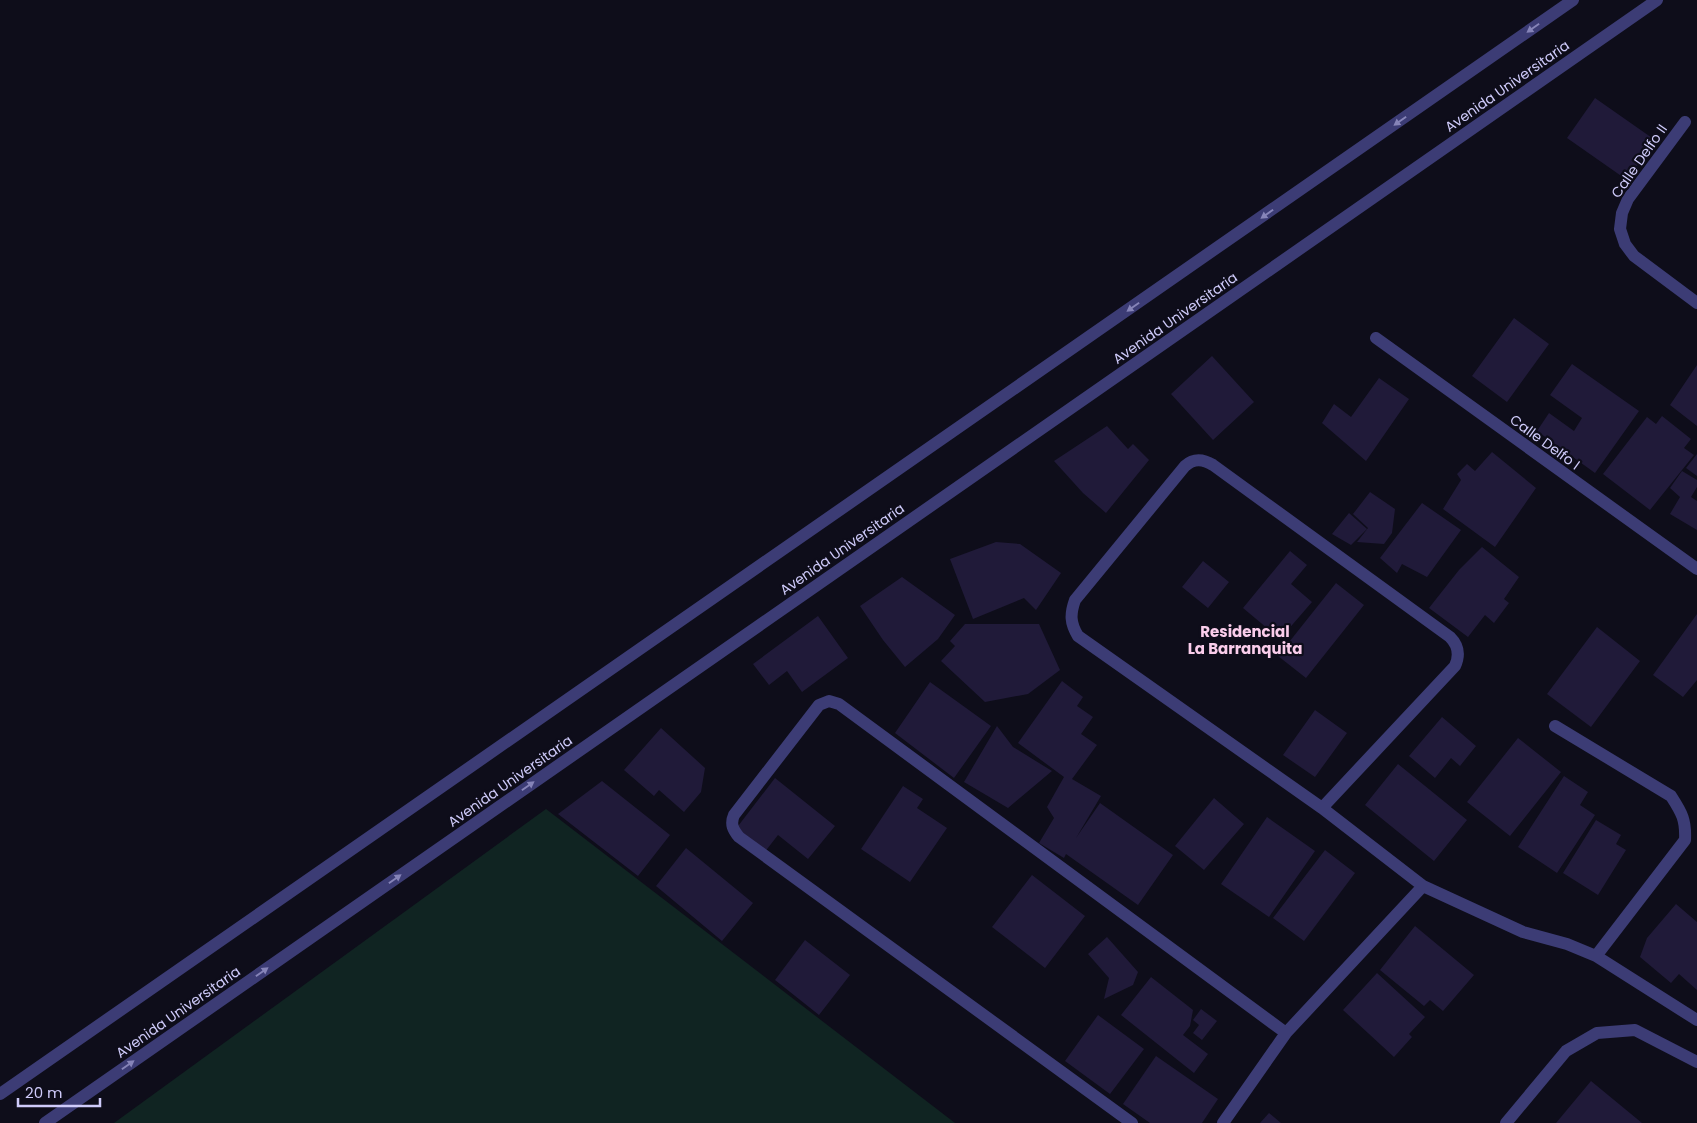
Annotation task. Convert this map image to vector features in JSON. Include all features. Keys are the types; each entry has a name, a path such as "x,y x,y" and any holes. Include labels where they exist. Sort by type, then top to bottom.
{"street":[{"path":"0,1094 1573,0"},
{"name":"Avenida Universitaria","path":"45,1123 1657,0"},
{"name":"Calle Delfo II","path":"1685,122 1628,199 1622,213 1620,229 1625,244 1634,256 1697,303"},
{"name":"Calle Delfo I","path":"1376,338 1697,569"},
{"path":"1322,808 1455,666 1458,660 1458,651 1455,642 1450,636 1213,465 1206,461 1191,461 1075,600 1071,620 1078,636 1322,808 1423,886 1523,932 1567,944 1596,956 1697,1020"},
{"path":"1132,1123 739,837 732,827 734,815 819,705 828,701 839,704 1286,1033"},
{"path":"1556,726 1671,796 1686,823 1685,840 1596,956"},
{"path":"1223,1123 1286,1033 1423,886"},
{"path":"1506,1123 1566,1052 1598,1033 1635,1030 1697,1062"}],"green space":[{"path":"546,809 955,1123 114,1123"}],"building":[{"path":"1595,98 1655,140 1627,180 1567,138"},
{"path":"1514,318 1549,344 1507,402 1472,376"},
{"path":"1212,356 1254,402 1213,440 1171,394"},
{"path":"1572,364 1639,411 1595,473 1537,431 1549,413 1574,431 1582,418 1550,395"},
{"path":"1697,365 1697,426 1670,405"},
{"path":"1379,378 1409,399 1366,461 1322,423 1334,404 1351,417"},
{"path":"1662,416 1691,439 1684,448 1694,455 1650,510 1603,474 1647,417 1656,424"},
{"path":"1107,426 1128,449 1133,444 1149,460 1106,513 1083,493 1054,461"},
{"path":"1492,452 1536,488 1495,547 1443,509 1461,480 1457,474 1467,464 1475,471"},
{"path":"1697,454 1697,476 1686,468"},
{"path":"1682,471 1697,480 1697,487 1691,497 1697,501 1697,530 1670,514 1680,497 1670,488"},
{"path":"1370,492 1395,509 1392,533 1384,544 1357,542 1368,528 1353,514"},
{"path":"1422,503 1461,530 1427,577 1402,564 1397,573 1380,558"},
{"path":"1349,513 1367,529 1351,545 1332,534"},
{"path":"996,542 1020,544 1061,573 1036,610 1024,598 973,619 950,559"},
{"path":"1482,547 1519,577 1504,599 1509,603 1494,623 1485,615 1468,637 1429,608 1459,570"},
{"path":"1290,551 1307,565 1291,584 1312,602 1280,639 1243,608"},
{"path":"1203,561 1229,582 1208,608 1182,587"},
{"path":"902,577 955,615 938,639 905,667 883,640 860,606"},
{"path":"1336,583 1364,605 1306,678 1278,656"},
{"path":"1697,614 1697,680 1683,697 1653,675"},
{"path":"818,616 848,658 802,692 787,671 769,685 753,664"},
{"path":"965,624 1039,624 1060,670 1028,694 985,702 941,661 955,646 950,641"},
{"path":"1597,627 1640,661 1591,727 1547,694"},
{"path":"1062,681 1083,697 1077,706 1093,717 1081,734 1097,745 1072,779 1101,796 1076,838 1100,803 1173,855 1138,905 1066,854 1064,858 1039,843 1054,818 1047,807 1064,777 1018,743"},
{"path":"930,682 991,726 954,778 895,733"},
{"path":"1315,710 1347,733 1315,777 1283,755"},
{"path":"1442,717 1476,746 1460,766 1451,758 1435,778 1409,756"},
{"path":"997,726 1013,747 1052,771 1008,808 964,782"},
{"path":"661,728 705,768 701,792 684,812 659,790 654,796 624,770"},
{"path":"1518,738 1561,772 1510,836 1467,802"},
{"path":"1398,764 1467,820 1434,861 1365,805"},
{"path":"1564,776 1588,792 1580,805 1595,815 1557,873 1518,847"},
{"path":"775,778 835,826 808,859 778,835 764,853 735,830"},
{"path":"602,781 670,835 638,876 558,814"},
{"path":"903,786 923,799 917,808 947,828 910,882 861,849"},
{"path":"1214,798 1244,824 1204,870 1175,846"},
{"path":"1267,817 1315,851 1269,917 1221,884"},
{"path":"1596,820 1621,835 1616,844 1626,850 1598,895 1563,873"},
{"path":"686,848 753,903 722,941 656,886"},
{"path":"1325,850 1355,873 1304,941 1273,918"},
{"path":"1032,875 1085,916 1045,968 992,927"},
{"path":"1676,904 1697,922 1697,990 1679,974 1671,983 1640,957 1647,938"},
{"path":"1415,926 1474,975 1443,1011 1430,1000 1424,1006 1380,970"},
{"path":"1107,937 1138,972 1133,985 1104,999 1109,978 1088,954"},
{"path":"805,940 850,975 819,1015 775,980"},
{"path":"1377,973 1425,1017 1409,1034 1412,1037 1394,1057 1343,1010"},
{"path":"1151,977 1193,1010 1190,1026 1183,1035 1208,1054 1194,1073 1121,1015"},
{"path":"1201,1009 1217,1021 1202,1040 1193,1033 1199,1025 1193,1020"},
{"path":"1098,1015 1144,1049 1110,1094 1065,1061"},
{"path":"1156,1056 1218,1099 1202,1123 1150,1123 1123,1104"},
{"path":"1591,1081 1642,1123 1556,1123"},
{"path":"1269,1113 1281,1123 1260,1123"}],"district":[{"name":"Residencial La Barranquita","path":"1245,640"}]}
